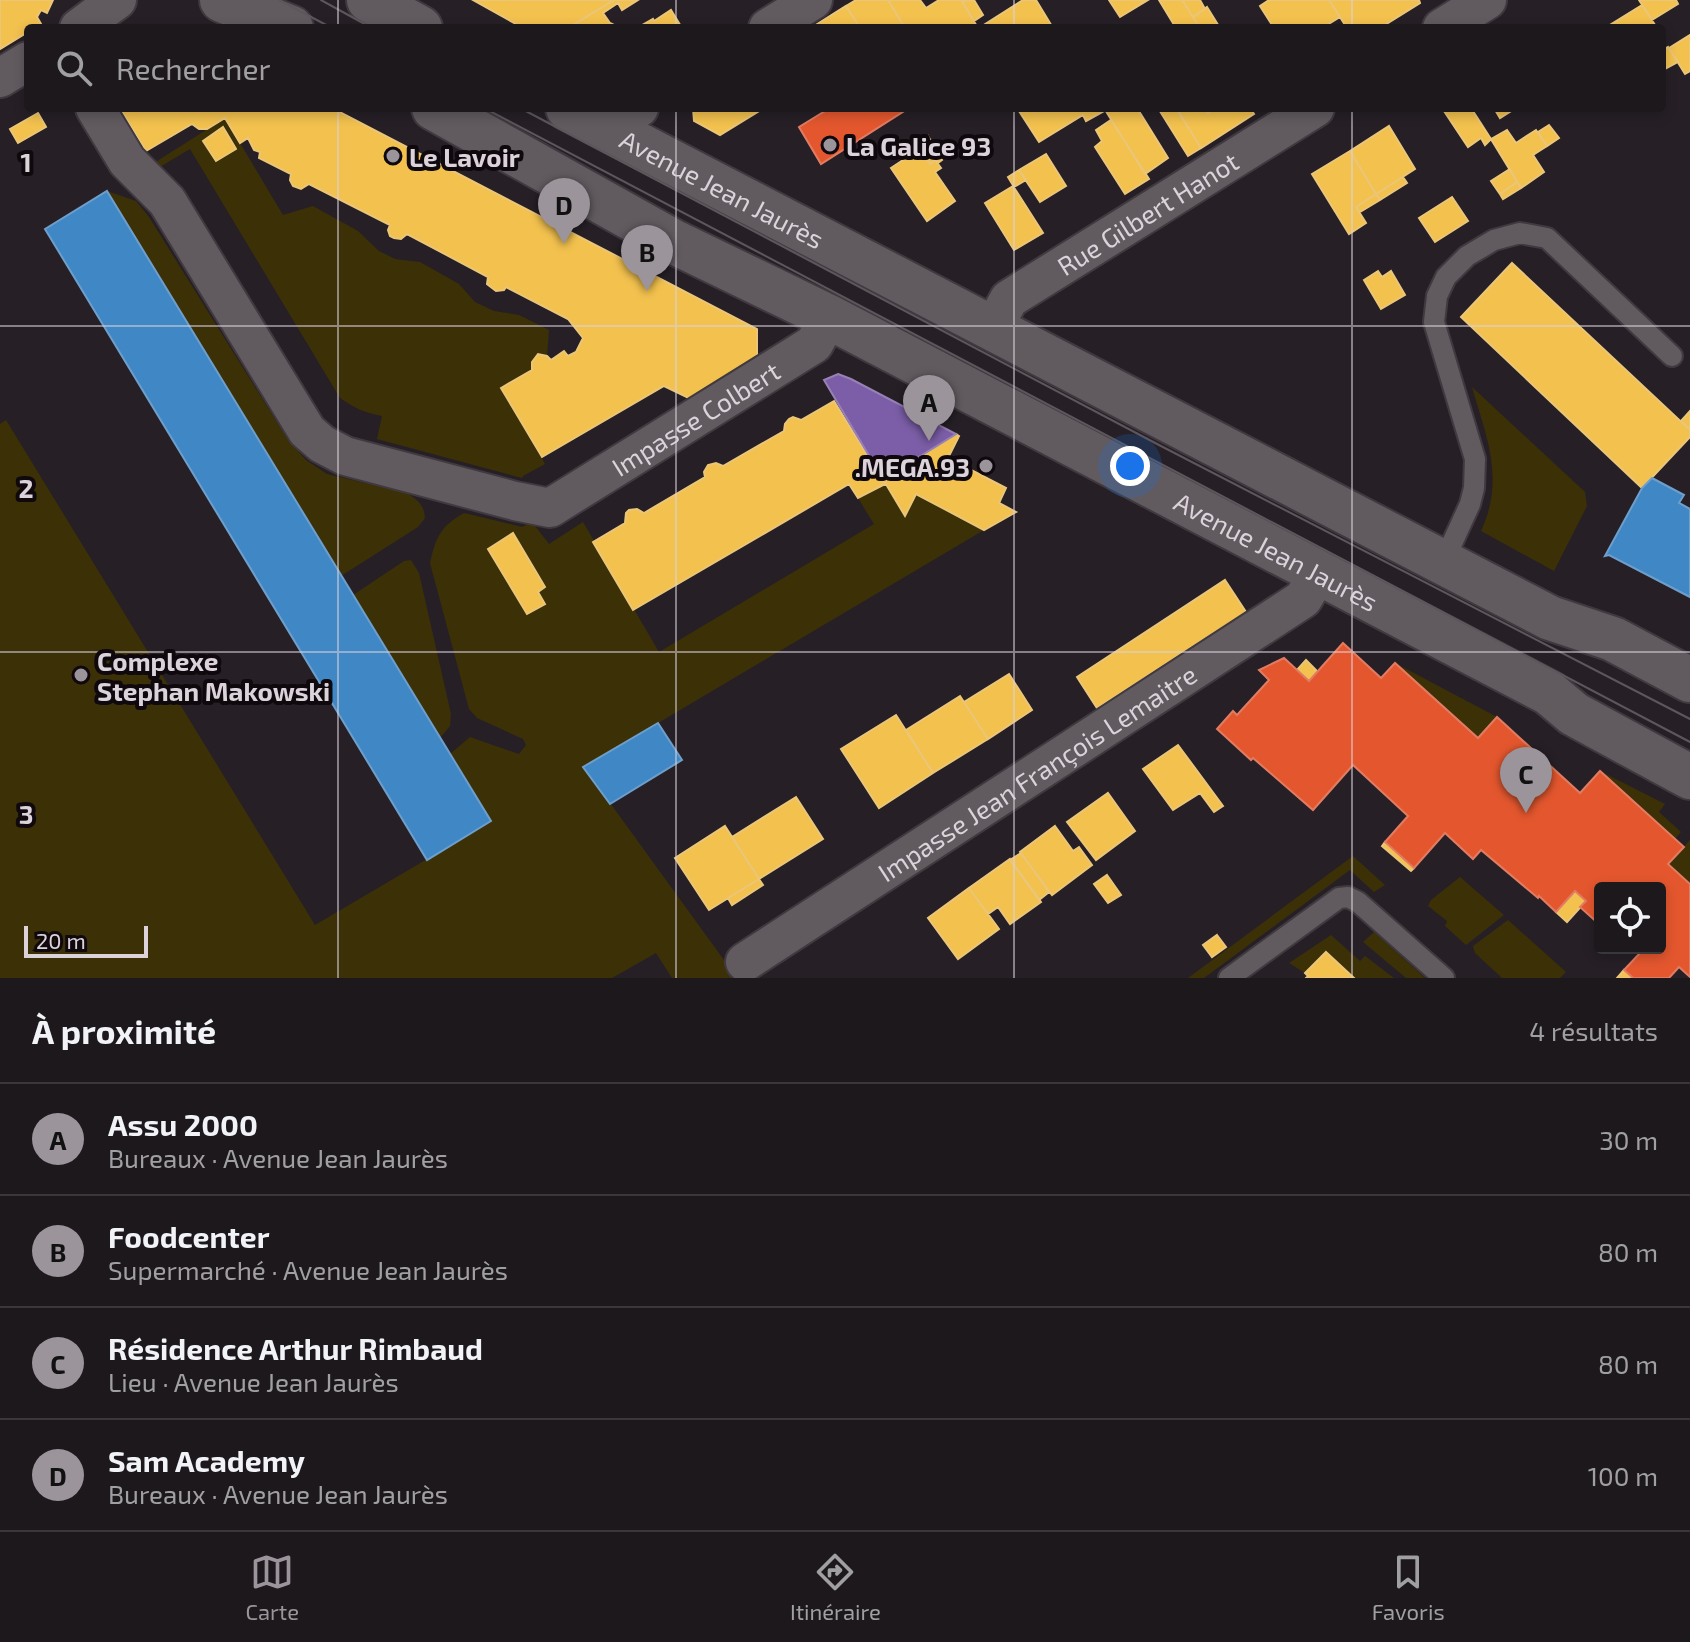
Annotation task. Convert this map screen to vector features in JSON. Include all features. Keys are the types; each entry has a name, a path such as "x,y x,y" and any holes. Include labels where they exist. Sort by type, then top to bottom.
{"street":[{"path":"84,24 117,0"},
{"path":"222,0 281,24"},
{"path":"369,0 413,24"},
{"path":"774,24 813,0"},
{"path":"1448,24 1487,0"},
{"path":"0,78 24,63"},
{"name":"Impasse Colbert","path":"97,112 127,161 167,201 307,431 322,444 345,456 550,508 814,344 829,317"},
{"name":"Avenue Jean Jaurès","path":"441,112 672,241 829,317 1549,693 1574,714 1690,777"},
{"name":"Avenue Jean Jaurès","path":"590,112 623,118 993,328 1550,618 1613,639 1690,680"},
{"name":"Rue Gilbert Hanot","path":"993,328 1009,299 1309,112"},
{"name":"Impasse Jean François Lemaitre","path":"745,962 1303,599 1319,572"}],"lane":[{"path":"1443,563 1470,504 1475,459 1434,322 1437,296 1446,277 1467,256 1494,240 1520,233 1547,238 1672,356"},
{"path":"1229,978 1339,898 1348,897 1358,902 1444,978"}],"shaded area":[{"path":"225,118 283,215 313,206 358,231 379,251 395,259 420,262 459,284 475,302 494,311 519,315 549,330 547,356 538,354 532,362 532,370 502,389 545,464 522,478 377,439 382,416 360,410 340,398 190,149 158,168 154,163"},
{"path":"107,191 136,201 149,217 288,440 306,460 327,474 407,493 423,510 425,518 418,527 341,576"},
{"path":"1472,387 1585,492 1587,506 1554,571 1481,531 1492,494 1493,476 1488,442"},
{"path":"6,420 315,925 490,822 450,754 470,737 519,754 526,745 523,739 477,718 469,709 430,563 440,534 464,513 522,527 532,522 549,544 583,522 659,652 874,524 858,498 885,484 905,515 916,494 984,530 584,767 737,978 672,978 656,953 612,978 0,978 0,424"},
{"path":"411,560 419,573 451,714 450,726 440,738 353,595 404,561"},
{"path":"1395,663 1497,717 1478,738"},
{"path":"1600,771 1665,804 1659,812 1681,832 1675,839"},
{"path":"1690,840 1690,884 1668,864"},
{"path":"1353,856 1385,885 1374,892 1350,870 1204,978 1188,978"},
{"path":"1460,877 1504,915 1466,945 1445,926 1447,921 1428,906 1431,900"},
{"path":"1508,920 1566,972 1560,978 1502,978 1475,953 1473,946"},
{"path":"1374,932 1425,978 1406,978 1363,942"},
{"path":"1331,935 1360,961 1365,956 1394,978 1354,978 1326,952 1305,973 1289,963"}],"building: Logements":[{"path":"0,0 53,0 47,13 41,10 37,17 41,24 24,24 24,34 0,49"},
{"path":"473,0 614,0 575,24 516,24"},
{"path":"614,0 638,0 622,10 618,3 603,13 612,24 575,24"},
{"path":"856,0 888,0 903,24 857,24 846,6"},
{"path":"888,0 920,0 926,8 939,0 961,0 976,24 903,24"},
{"path":"974,0 983,15 974,21 962,1"},
{"path":"1023,0 1036,0 1051,24 985,24"},
{"path":"1109,0 1148,0 1120,17"},
{"path":"1159,0 1182,0 1197,24 1174,24"},
{"path":"1182,0 1200,0 1205,9 1193,17"},
{"path":"1269,0 1329,0 1340,17 1329,24 1271,24 1260,6"},
{"path":"1329,0 1419,0 1420,3 1386,24 1344,24"},
{"path":"1639,0 1676,0 1678,4 1652,20"},
{"path":"1642,5 1654,24 1611,24"},
{"path":"846,6 857,24 817,24"},
{"path":"1207,7 1218,24 1197,24 1193,17"},
{"path":"671,10 680,24 644,24"},
{"path":"1690,35 1690,71 1685,74 1669,48"},
{"path":"1666,48 1678,62 1666,68"},
{"path":"122,112 340,112 757,329 757,361 691,399 664,386 542,457 501,388 532,370 532,362 538,354 551,360 564,351 568,356 576,352 583,338 568,319 506,287 496,291 487,284 488,277 407,234 401,239 390,236 390,225 309,184 301,189 293,186 291,174 259,158 260,152 254,150 248,138 240,143 225,118 207,129 199,129 192,124 146,151"},
{"path":"693,112 757,112 720,135 694,121"},
{"path":"1020,112 1102,112 1086,121 1083,115 1039,142"},
{"path":"1106,112 1139,112 1168,158 1145,174"},
{"path":"1160,112 1178,112 1201,148 1188,156"},
{"path":"1179,112 1253,112 1254,114 1201,148"},
{"path":"1445,112 1474,112 1491,139 1485,145 1481,138 1468,147"},
{"path":"38,113 46,127 18,143 10,129"},
{"path":"1111,120 1149,179 1125,194 1095,147 1102,141 1096,130"},
{"path":"1549,125 1559,138 1547,146 1538,132"},
{"path":"1389,126 1415,169 1376,194 1350,151"},
{"path":"223,127 236,149 216,161 203,141"},
{"path":"1507,130 1516,143 1536,130 1547,146 1533,155 1544,172 1521,188 1491,139"},
{"path":"928,136 942,160 938,163 935,160 930,164 920,149 907,158 902,152"},
{"path":"920,149 930,164 935,160 941,168 935,172 955,201 927,221 891,168"},
{"path":"1350,151 1376,194 1356,207 1366,223 1349,234 1312,174"},
{"path":"1046,154 1066,186 1040,202 1019,170"},
{"path":"1510,169 1517,182 1500,194 1491,181"},
{"path":"1019,170 1026,180 1014,187 1008,177"},
{"path":"1403,177 1407,183 1380,200 1376,194"},
{"path":"1517,182 1521,188 1503,199 1500,194"},
{"path":"1013,186 1043,233 1014,250 985,203"},
{"path":"1376,194 1380,200 1360,212 1356,207"},
{"path":"1452,197 1468,221 1435,242 1419,218"},
{"path":"1512,263 1690,430 1690,437 1642,488 1461,317"},
{"path":"1378,271 1382,277 1391,271 1405,295 1381,309 1364,280"},
{"path":"834,401 885,484 858,498 849,484 633,610 593,542 625,523 629,510 637,509 644,513 705,477 708,465 716,463 723,466 784,431 789,419 801,420"},
{"path":"1690,411 1690,430 1681,421"},
{"path":"956,434 959,436 948,458 1006,488 999,503 1016,512 984,530 916,494 905,516 883,479"},
{"path":"513,533 545,587 538,592 545,604 527,614 488,549"},
{"path":"1225,580 1246,612 1097,708 1077,677"},
{"path":"1306,660 1317,671 1309,681 1297,670"},
{"path":"1009,674 1032,710 988,739 964,702"},
{"path":"960,696 988,739 933,773 906,730"},
{"path":"896,715 933,773 879,808 841,749"},
{"path":"1178,745 1223,806 1214,812 1200,793 1173,810 1143,769"},
{"path":"1108,793 1135,831 1096,860 1067,822"},
{"path":"796,797 823,839 759,879 732,837"},
{"path":"725,826 759,879 709,910 675,858"},
{"path":"1055,826 1073,851 1079,847 1092,865 1052,895 1020,852"},
{"path":"1385,842 1414,868 1411,871 1382,846"},
{"path":"1021,853 1049,892 1039,900 1010,860"},
{"path":"1010,859 1041,902 1010,924 998,907 988,914 969,888"},
{"path":"1107,875 1121,895 1108,903 1094,884"},
{"path":"759,879 763,885 732,905 728,898"},
{"path":"969,888 999,929 958,959 928,918"},
{"path":"1575,891 1586,901 1567,922 1556,912"},
{"path":"1217,935 1226,947 1212,957 1203,945"},
{"path":"1326,952 1354,978 1306,978 1305,973"},
{"path":"1624,970 1633,978 1617,978"}],"building: Commerces":[{"name":"La Galice 93","path":"823,112 903,112 821,164 799,127"},
{"path":"1343,643 1381,678 1395,663 1478,738 1497,717 1580,793 1600,771 1684,847 1668,864 1690,884 1690,977 1679,967 1669,978 1633,978 1624,970 1639,954 1666,954 1666,882 1594,882 1594,920 1580,907 1586,901 1575,891 1556,912 1481,850 1473,859 1445,833 1414,868 1385,842 1408,816 1353,765 1313,810 1217,729 1233,711 1237,715 1269,680 1259,670 1284,658 1309,681"}],"building: Bureaux":[{"path":"838,374 956,434 883,479 824,380"}],"building: Écoles":[{"path":"107,191 491,821 427,860 45,229"},
{"path":"1652,478 1684,495 1679,503 1690,509 1690,597 1609,555 1605,556 1642,488"},
{"path":"658,723 682,760 610,804 583,767"}],"tram line":[{"path":"279,0 324,24"},
{"path":"321,0 365,24"},
{"path":"492,112 1690,742"},
{"path":"528,112 1159,445 1690,719"}],"place":[{"name":"La Galice 93","path":"830,145"},
{"name":"Le Lavoir","path":"393,156"},
{"name":"Sam Academy","path":"564,244"},
{"name":"Foodcenter","path":"647,291"},
{"name":"Assu 2000","path":"929,441"},
{"name":".MEGA.93","path":"986,466"},
{"name":"Complexe Stephan Makowski","path":"81,675"},
{"name":"Résidence Arthur Rimbaud","path":"1526,813"}]}
